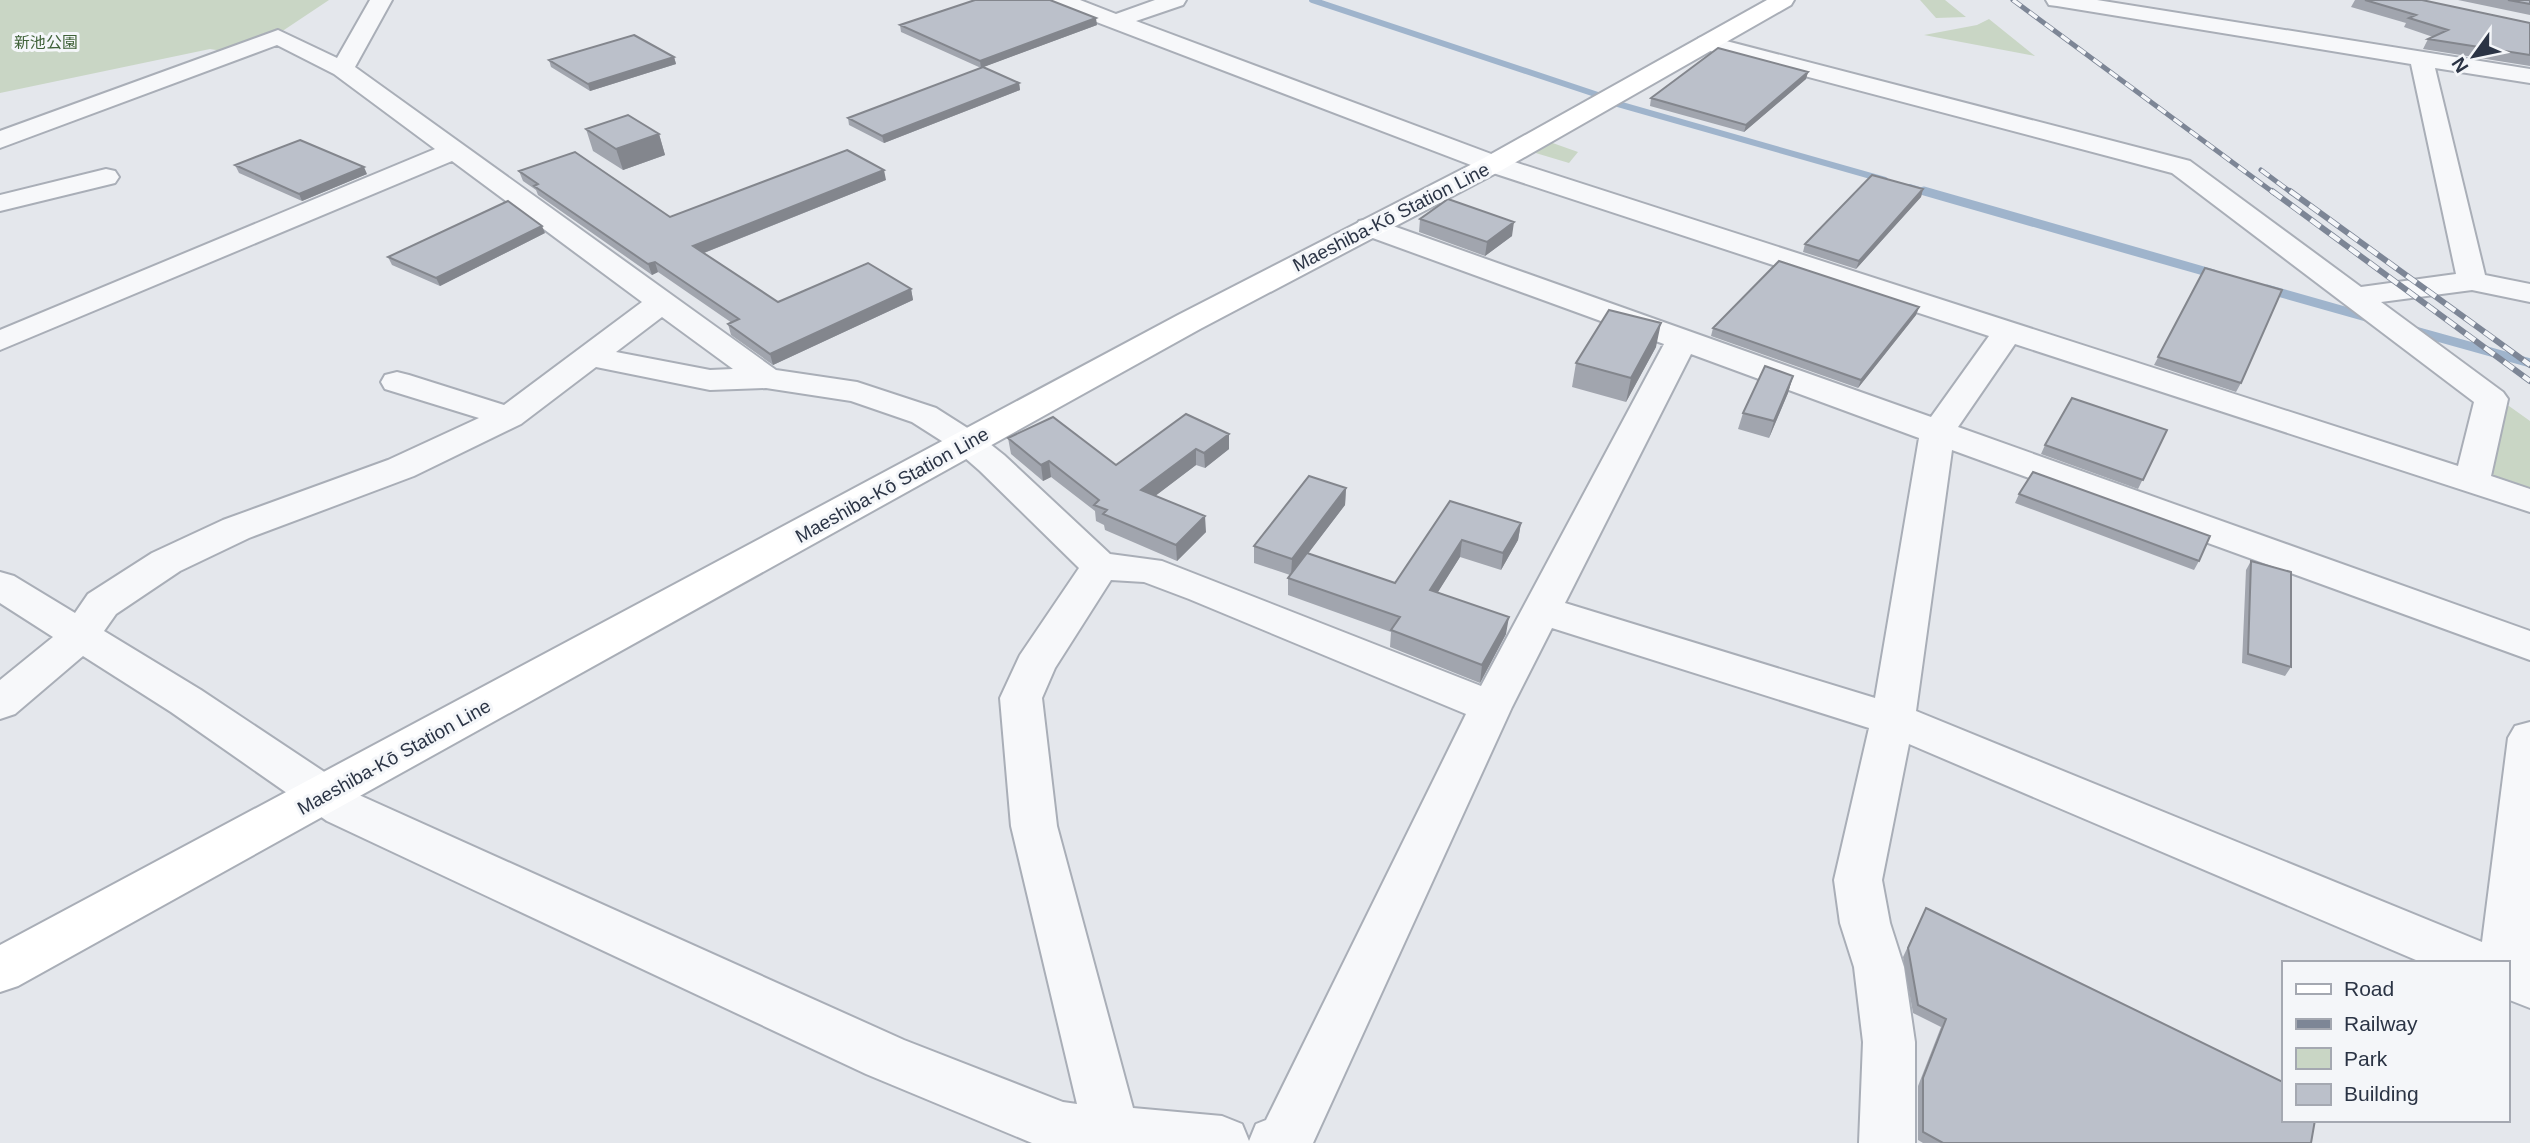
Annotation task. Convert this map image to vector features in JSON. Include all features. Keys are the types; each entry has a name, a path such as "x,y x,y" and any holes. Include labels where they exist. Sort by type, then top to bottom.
{"main road":[{"name":"Maeshiba-Kō Station Line","path":"0,970 968,443 1369,227 1493,164 1783,0"}],"street":[{"path":"342,69 381,0"},
{"path":"1060,0 1493,164 2530,501"},
{"path":"1116,22 1174,0"},
{"path":"2057,0 2530,76"},
{"path":"0,140 278,37 342,69 766,378"},
{"path":"1707,43 2181,167 2491,399 2472,482"},
{"path":"2422,60 2472,281"},
{"path":"0,341 454,151"},
{"path":"0,203 106,177"},
{"path":"1369,227 2530,646"},
{"path":"2354,297 2472,281 2530,293"},
{"path":"0,703 80,636 102,604 166,562 236,529 401,468 509,417 662,302"},
{"path":"1887,1143 1889,1042 1879,967 1864,923 1858,880 1893,719 1937,433 2007,332"},
{"path":"1276,1143 1286,1139 1491,707 1682,341"},
{"path":"590,356 710,380 766,378 856,392 924,415 968,443 1100,566 1148,570 1491,707"},
{"path":"397,382 509,417"},
{"path":"1100,566 1035,665 1021,698 1034,826 1112,1137"},
{"path":"0,585 186,701 343,808 886,1058 1063,1129 1112,1137 1222,1143"},
{"path":"1541,610 1893,719 2473,961"},
{"path":"2505,961 2530,738"},
{"path":"2509,976 2530,985"}],"green space":[{"name":"新池公園","path":"0,0 329,0 278,34 229,52 210,49 0,93"},
{"path":"1920,0 1945,0 1966,17 1936,18"},
{"path":"1989,19 2035,56 1924,35 1977,25"},
{"path":"1547,141 1578,152 1569,163 1529,151"},
{"path":"2509,406 2530,421 2530,496 2498,486 2487,474 2501,407"}],"building":[{"path":"975,0 1050,0 1096,18 980,61 900,25"},
{"path":"2365,0 2422,0 2530,23 2530,55 2428,39 2448,30 2409,18 2416,15"},
{"path":"2508,0 2530,0 2530,4"},
{"path":"634,35 674,57 588,84 549,60"},
{"path":"1718,48 1808,72 1746,125 1651,98"},
{"path":"983,67 1019,83 882,136 848,118"},
{"path":"628,115 659,134 616,149 586,129"},
{"path":"300,140 364,167 299,194 235,165"},
{"path":"847,150 884,170 693,246 778,302 868,263 911,289 770,354 728,324 739,319 655,262 648,264 534,186 538,184 519,171 575,152 670,217"},
{"path":"1872,175 1923,189 1859,261 1805,244"},
{"path":"1448,199 1514,222 1487,242 1420,219"},
{"path":"508,201 542,226 436,278 388,257"},
{"path":"1779,261 1919,307 1861,380 1713,328"},
{"path":"2205,268 2282,290 2241,383 2158,357"},
{"path":"1609,310 1661,323 1631,378 1576,363"},
{"path":"1765,366 1793,376 1774,421 1743,413"},
{"path":"2072,398 2167,430 2143,480 2045,445"},
{"path":"1186,414 1229,434 1204,453 1196,449 1141,490 1205,516 1176,545 1103,514 1107,510 1094,505 1099,500 1049,461 1041,465 1008,438 1053,417 1116,465"},
{"path":"2033,472 2210,536 2199,561 2019,494"},
{"path":"1309,476 1346,488 1292,559 1254,546"},
{"path":"1450,501 1521,523 1503,553 1462,540 1430,590 1509,617 1482,665 1391,630 1400,617 1288,578 1307,553 1395,583"},
{"path":"2251,561 2291,572 2291,667 2248,654"},
{"path":"1926,908 2282,1082 2282,1122 2315,1122 2311,1143 1943,1143 1923,1132 1923,1078 1946,1019 1918,1005 1908,948"}],"waterway":[{"path":"1312,0 1598,95"},
{"path":"1611,102 1885,180"},
{"path":"1910,187 1930,193"},
{"path":"1924,191 2214,274"},
{"path":"2267,289 2373,319"},
{"path":"2412,330 2530,363"}],"railway":[{"path":"2013,0 2274,193"},
{"path":"2261,170 2292,193"},
{"path":"2272,191 2530,381"},
{"path":"2290,191 2530,365"}]}
